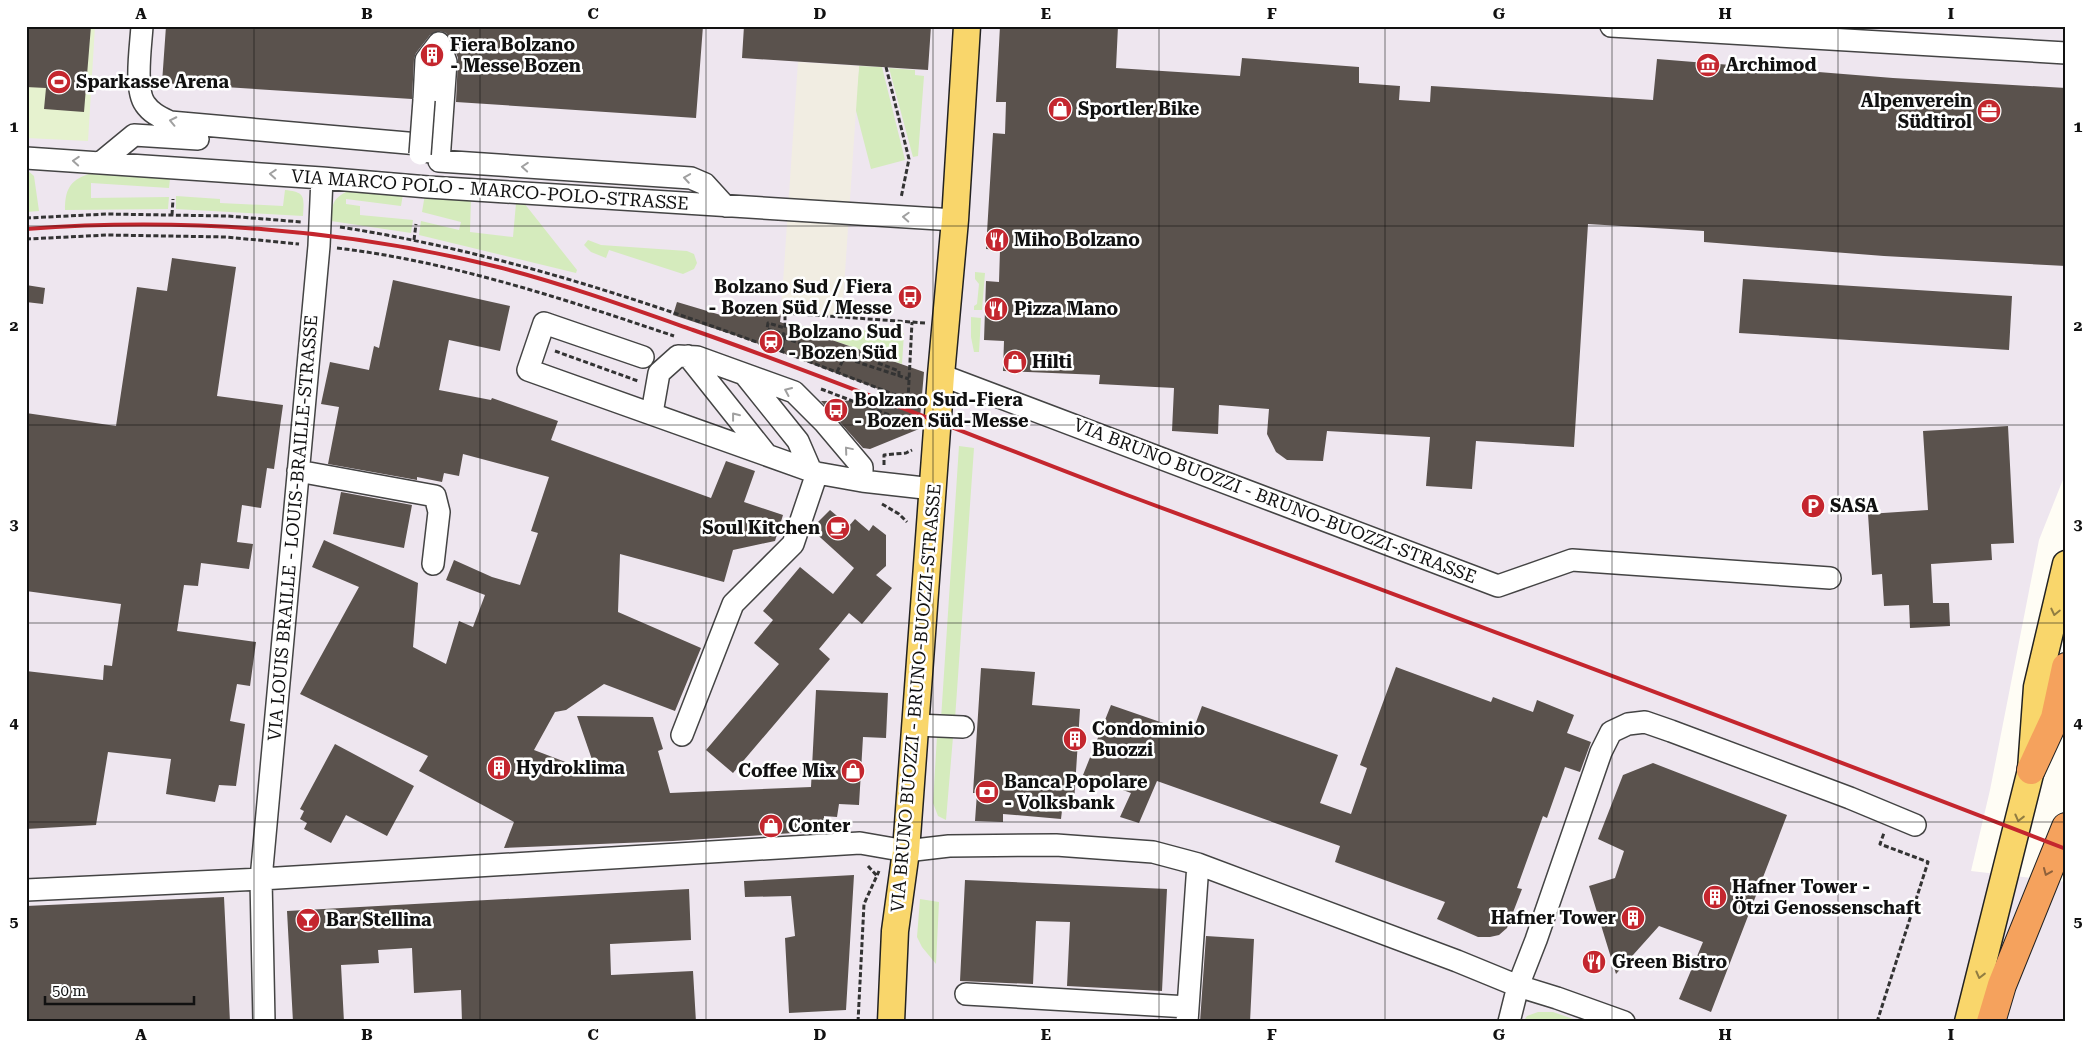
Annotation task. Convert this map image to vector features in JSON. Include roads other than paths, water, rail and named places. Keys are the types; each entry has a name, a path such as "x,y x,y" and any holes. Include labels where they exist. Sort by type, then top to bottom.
{"highway":[{"path":"2031,770 2062,694"},
{"path":"1990,1022 2009,966 2066,827"}],"main road":[{"name":"VIA BRUNO BUOZZI - BRUNO-BUOZZI-STRASSE","path":"891,1022 895,931 900,899 895,849 916,725 941,375 929,324 955,220 967,26"},
{"path":"1968,1022 2031,770 2037,687 2066,564"}],"street":[{"path":"142,26 140,88 144,103 154,114 170,122 430,153 691,178 705,184 725,206"},
{"path":"1623,27 2066,53"},
{"path":"428,187 434,101"},
{"path":"100,163 134,135 430,153"},
{"name":"VIA MARCO POLO - MARCO-POLO-STRASSE","path":"26,158 428,187 955,220"},
{"name":"VIA LOUIS BRAILLE - LOUIS-BRAILLE-STRASSE","path":"264,1022 261,879 319,246 322,178"},
{"path":"643,357 544,323 528,370 814,472 872,482 933,489"},
{"path":"652,413 659,374 678,356 697,357 794,392 824,422 862,467 872,482"},
{"path":"688,356 766,454"},
{"path":"682,735 733,604 793,544 814,472 798,441 745,374"},
{"name":"VIA BRUNO BUOZZI - BRUNO-BUOZZI-STRASSE","path":"941,375 1498,586 1572,560 1830,578"},
{"path":"298,471 435,496 439,512 433,564"},
{"path":"1509,1022 1518,986 1536,940 1601,752 1611,732 1628,724 1645,722 1671,730 1850,798 1915,825"},
{"path":"916,725 963,727"},
{"path":"26,890 261,879 860,843 895,849 949,846 1056,845 1152,852 1198,864 1457,961 1518,986 1624,1022"},
{"path":"966,994 1187,1015 1198,864"}],"railway":[{"path":"26,229 144,225 264,229 382,243 498,267 547,281 748,349 1127,495 1597,670 2066,849"}],"place":[{"name":"Fiera Bolzano - Messe Bozen","path":"432,55"},
{"name":"Archimod","path":"1708,65"},
{"name":"Sparkasse Arena","path":"59,82"},
{"name":"Sportler Bike","path":"1060,109"},
{"name":"Alpenverein Südtirol","path":"1989,111"},
{"name":"Miho Bolzano","path":"997,240"},
{"name":"Bolzano Sud / Fiera - Bozen Süd / Messe","path":"910,297"},
{"name":"Pizza Mano","path":"996,309"},
{"name":"Bolzano Sud - Bozen Süd","path":"771,342"},
{"name":"Hilti","path":"1015,362"},
{"name":"Bolzano Sud-Fiera - Bozen Süd-Messe","path":"836,410"},
{"name":"SASA","path":"1813,506"},
{"name":"Soul Kitchen","path":"838,528"},
{"name":"Condominio Buozzi","path":"1075,739"},
{"name":"Hydroklima","path":"499,768"},
{"name":"Coffee Mix","path":"853,771"},
{"name":"Banca Popolare - Volksbank","path":"987,792"},
{"name":"Conter","path":"771,826"},
{"name":"Hafner Tower - Ötzi Genossenschaft","path":"1715,897"},
{"name":"Hafner Tower","path":"1633,918"},
{"name":"Bar Stellina","path":"308,920"},
{"name":"Green Bistro","path":"1594,962"}]}
